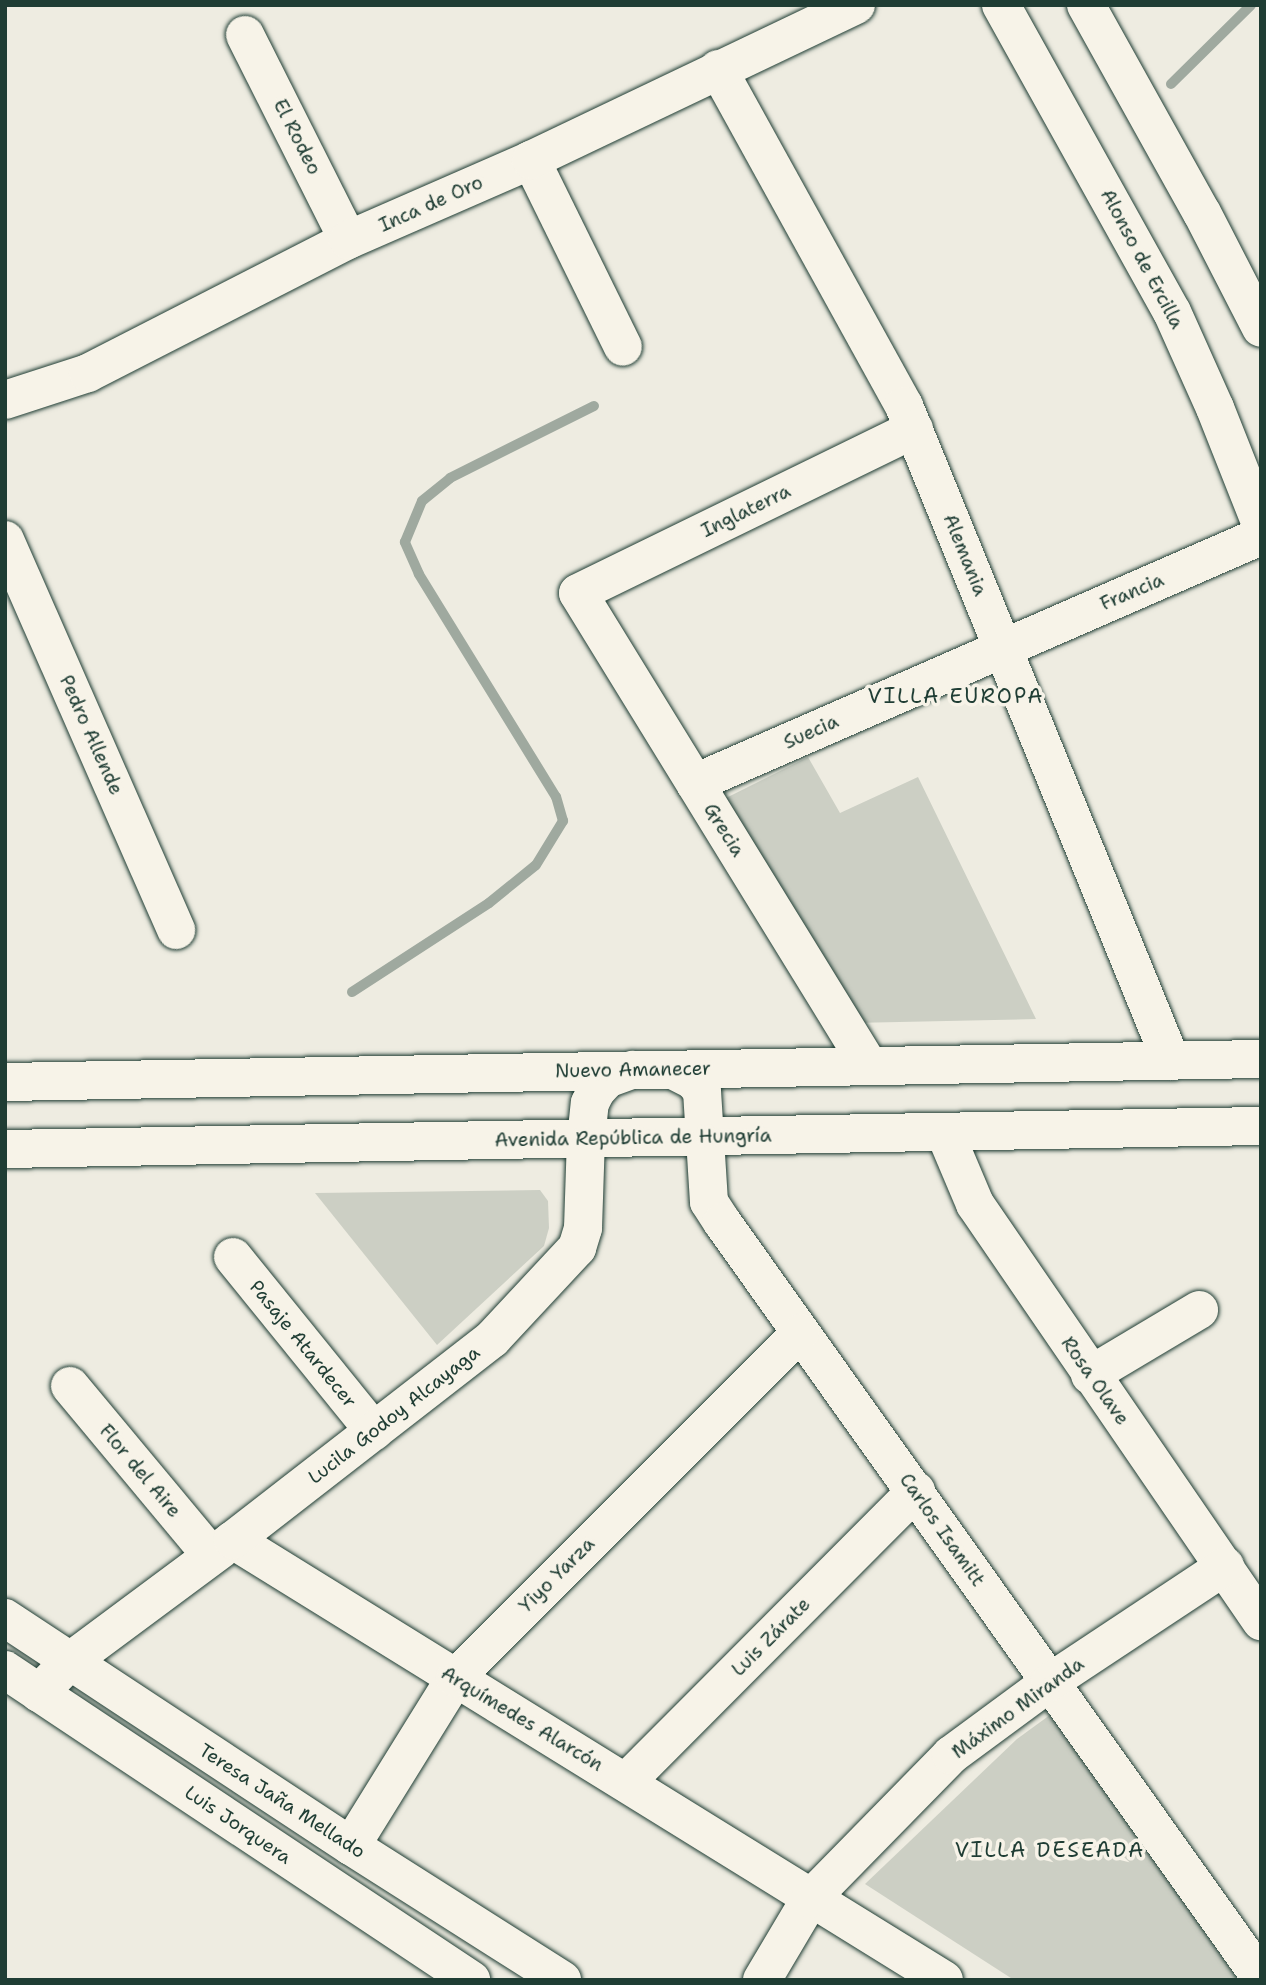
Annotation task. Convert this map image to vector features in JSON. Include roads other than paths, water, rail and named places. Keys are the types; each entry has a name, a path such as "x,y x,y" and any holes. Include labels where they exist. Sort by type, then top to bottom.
{"street":[{"name":"Inca de Oro","path":"5,400 88,373 348,240 531,160 856,5"},
{"name":"Alonso de Ercilla","path":"1002,5 1172,312 1215,408 1261,524"},
{"path":"1086,5 1202,213 1261,328"},
{"name":"El Rodeo","path":"245,35 348,240"},
{"name":"Alemania","path":"718,69 904,406 1171,1060"},
{"path":"531,160 623,347"},
{"name":"Inglaterra","path":"578,593 914,429"},
{"name":"Francia","path":"1003,647 1261,536"},
{"name":"Pedro Allende","path":"5,540 21,611 176,930"},
{"name":"Grecia","path":"578,593 869,1066"},
{"name":"Suecia","path":"695,783 1003,647"},
{"name":"Nuevo Amanecer","path":"5,1082 1261,1059"},
{"name":"Lucila Godoy Alcayaga","path":"40,1693 69,1662 222,1548 492,1339 577,1248 583,1228 590,1103 607,1079 632,1070"},
{"name":"Carlos Isamitt","path":"673,1070 693,1080 702,1091 709,1202 1261,1978"},
{"name":"Avenida República de Hungría","path":"5,1149 1261,1126"},
{"name":"Rosa Olave","path":"944,1133 975,1204 1261,1621"},
{"name":"Pasaje Atardecer","path":"233,1257 373,1431"},
{"path":"1090,1375 1199,1310"},
{"name":"Yiyo Yarza","path":"351,1846 455,1678 800,1333"},
{"name":"Flor del Aire","path":"69,1386 222,1548"},
{"name":"Luis Zárate","path":"626,1782 916,1492"},
{"name":"Arquímedes Alarcón","path":"222,1548 455,1678 944,1980"},
{"name":"Máximo Miranda","path":"762,1980 810,1899 950,1755 1050,1682 1224,1566"},
{"name":"Teresa Jaña Mellado","path":"5,1618 351,1846 562,1980"},
{"name":"Luis Jorquera","path":"5,1670 471,1980"}],"waterway":[{"path":"1171,84 1251,5"},
{"path":"352,992 489,903 536,865 563,821 556,797 419,574 405,542 422,501 450,478 594,406"}],"district":[{"name":"VILLA EUROPA","path":"956,696"},
{"name":"VILLA DESEADA","path":"1050,1850"}]}
